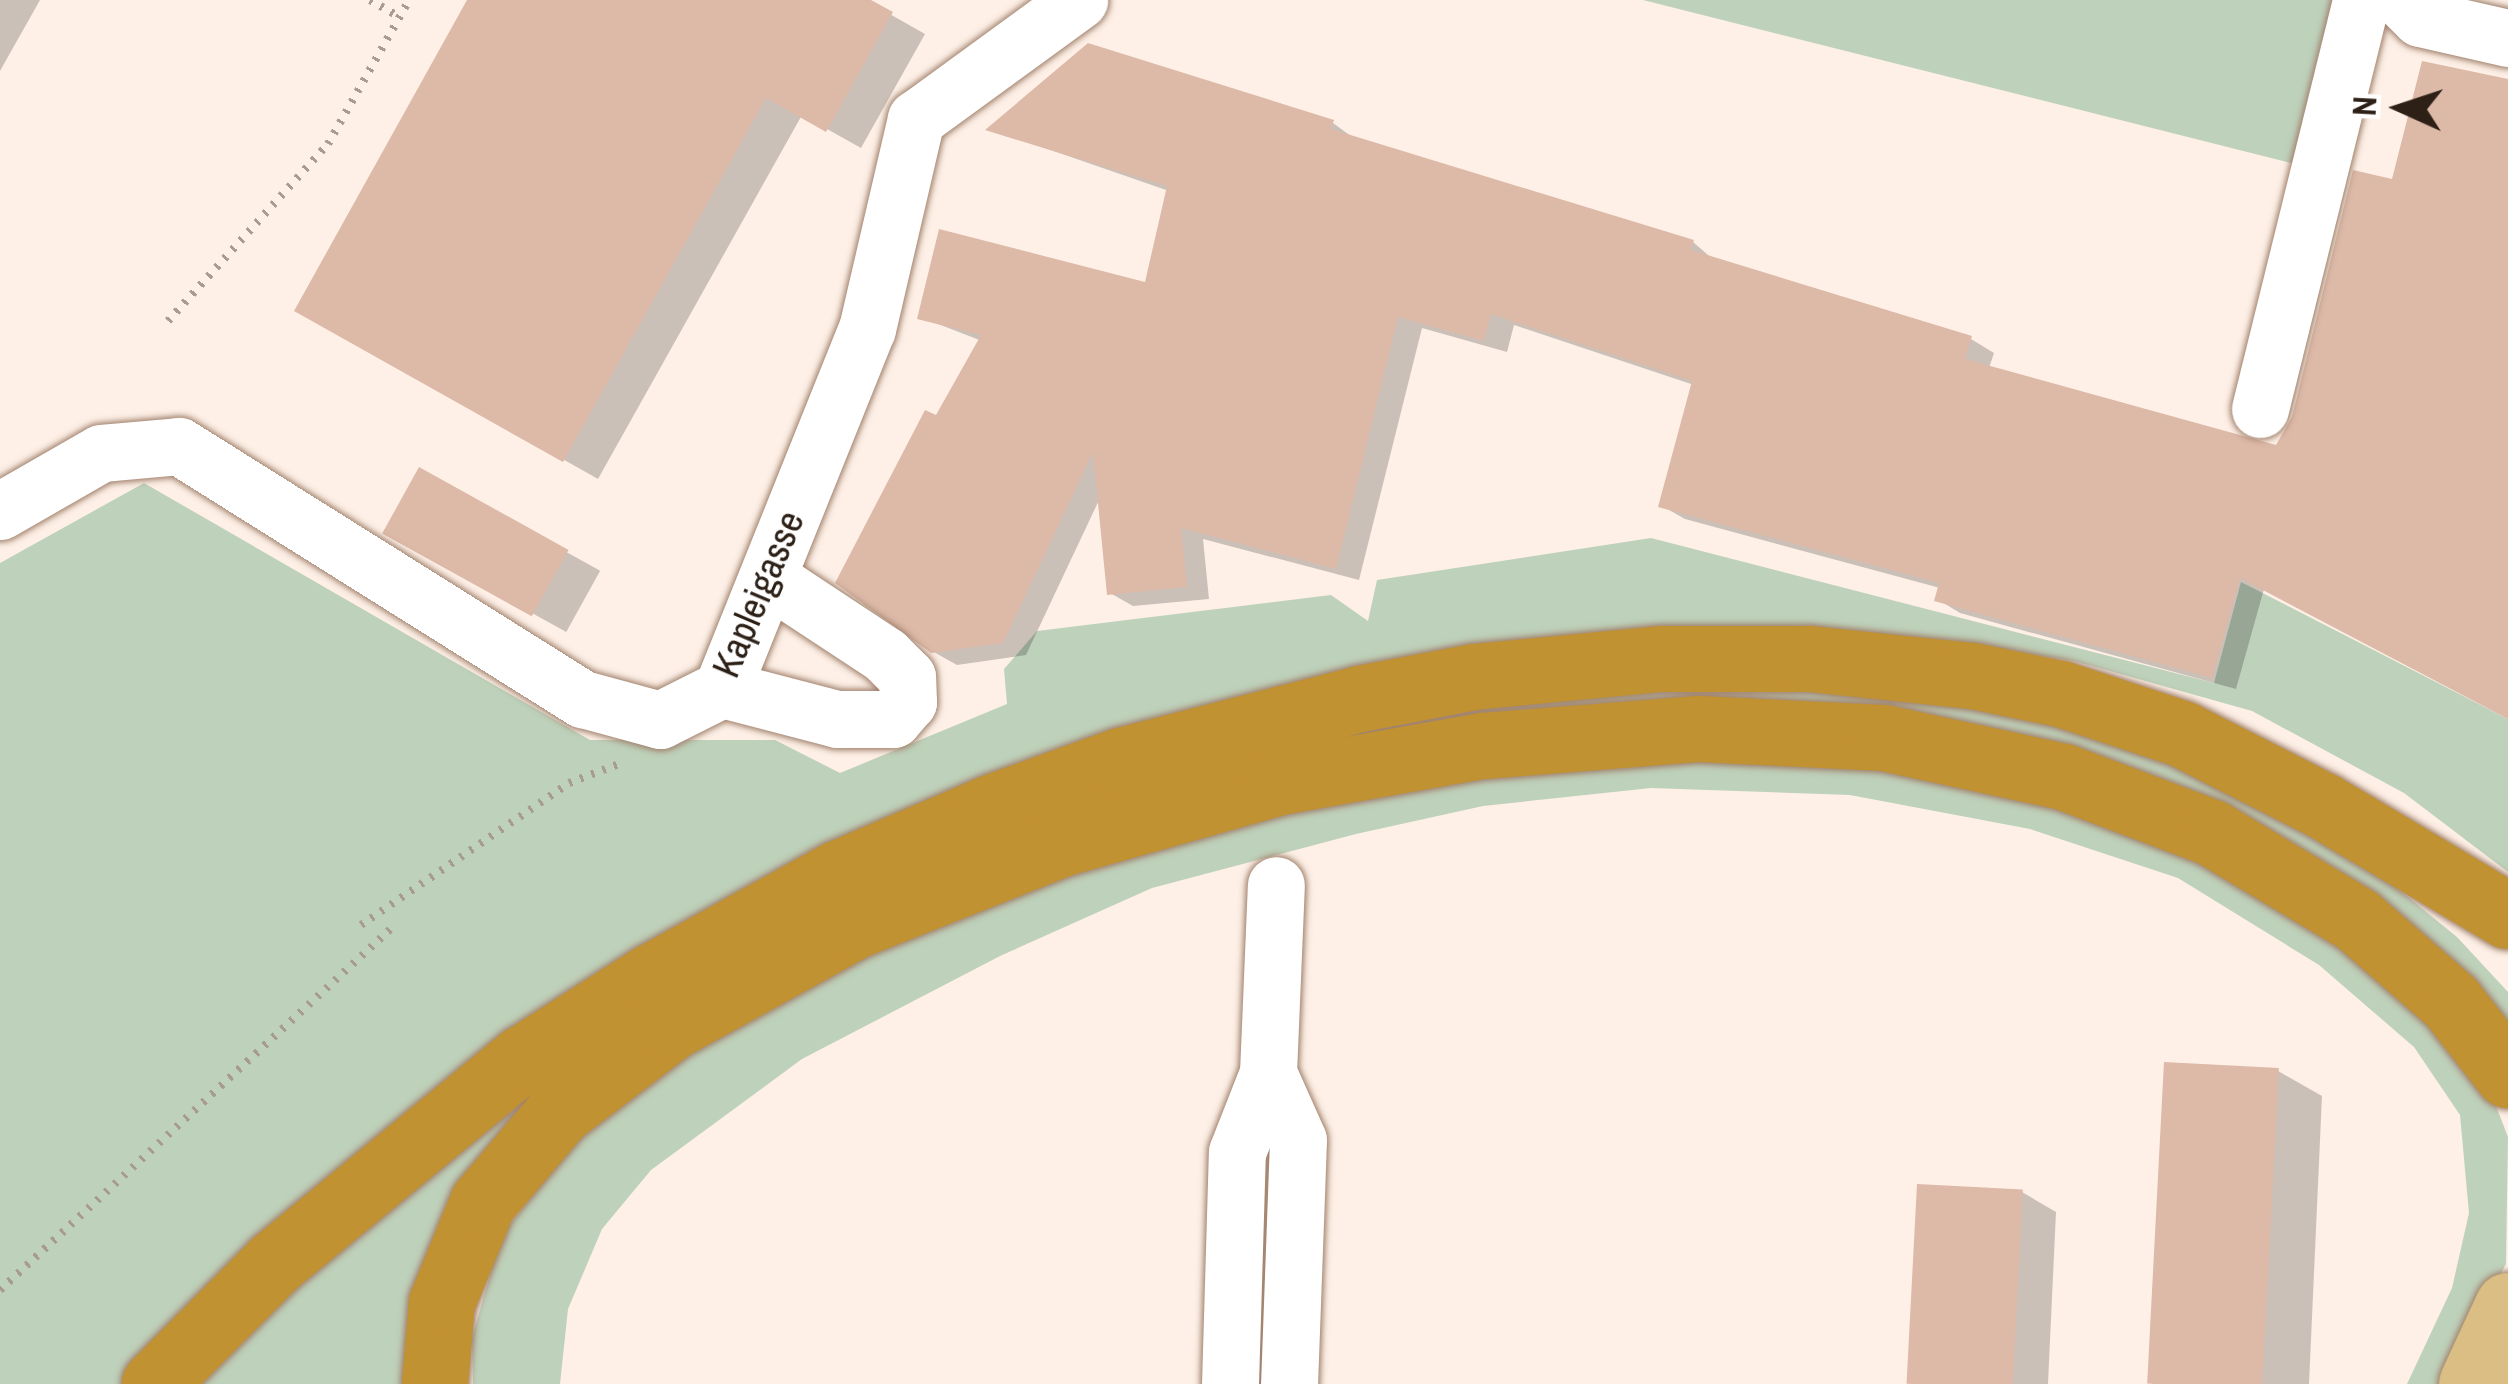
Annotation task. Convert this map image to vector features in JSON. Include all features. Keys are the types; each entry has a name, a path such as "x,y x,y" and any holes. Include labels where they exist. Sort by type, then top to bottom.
{"highway":[{"path":"155,1384 309,1234 524,1059 650,977 838,874 991,808 1121,761 1360,699 1474,677 1661,659 1810,659 1973,676 2062,694 2182,734 2248,764 2508,916"},
{"path":"435,1384 442,1304 484,1203 559,1113 672,1027 855,926 1061,844 1280,782 1483,746 1699,729 1883,738 2064,777 2212,833 2357,920 2451,1002 2508,1075"},
{"path":"2410,861 2508,965"}],"main road":[{"path":"2472,1384 2508,1306"}],"street":[{"name":"Kapleigasse","path":"660,720 722,689 867,329 916,119 1079,0"},
{"path":"2260,410 2361,0"},
{"path":"2402,0 2420,18 2508,38"},
{"path":"0,511 101,453 179,446 583,699 660,720"},
{"path":"722,689 837,718 893,718 908,702 907,677 885,655 788,592 763,588"},
{"path":"1230,1384 1237,1152 1268,1073 1276,885"},
{"path":"1268,1073 1298,1140 1288,1384"}],"path":[{"path":"370,0 400,16"},
{"path":"168,320 328,144 410,0"},
{"path":"361,925 569,783 655,749 660,720"},
{"path":"0,1290 396,924"}],"green space":[{"path":"1643,0 2332,0 2307,167"},
{"path":"144,483 590,740 775,740 840,773 1007,704 1004,669 1037,631 1331,595 1368,621 1377,580 1651,538 2214,683 2241,582 2508,719 2508,872 2404,793 2252,711 2074,661 1927,639 1754,629 827,852 129,1384 0,1384 0,563"},
{"path":"1799,676 2116,729 2381,875 2457,937 2508,992 2508,1048 2109,767 1294,756 560,1090 418,1384 186,1384 273,1295 552,1068 1384,713"},
{"path":"1620,755 1848,756 2037,787 2216,853 2390,964 2479,1062 2508,1137 2506,1264 2441,1384 2407,1384 2452,1288 2469,1213 2460,1115 2414,1047 2319,965 2178,878 2030,829 1850,795 1651,788 1483,806 1356,834 1152,888 1000,956 802,1059 651,1170 602,1229 568,1309 560,1384 473,1384 472,1338 501,1236 585,1128 737,1019 969,906 1184,827"}],"building":[{"path":"467,0 871,0 893,12 826,132 766,98 563,462 294,311"},
{"path":"1088,43 1334,120 1331,129 1694,240 1691,250 1972,336 1965,359 2276,445 2292,417 2353,170 2392,179 2422,61 2508,79 2508,719 2240,578 2212,678 1934,601 1939,583 1658,507 1692,381 1491,314 1484,341 1398,317 1336,569 1181,528 1187,587 1107,595 1093,452 1003,643 931,653 835,583 925,410 936,415 981,335 917,319 939,229 1145,282 1167,186 985,130"},
{"path":"419,467 569,550 532,616 382,533"},
{"path":"2164,1062 2279,1068 2262,1384 2147,1384"},
{"path":"1917,1184 2023,1190 2013,1384 1907,1384"}]}
